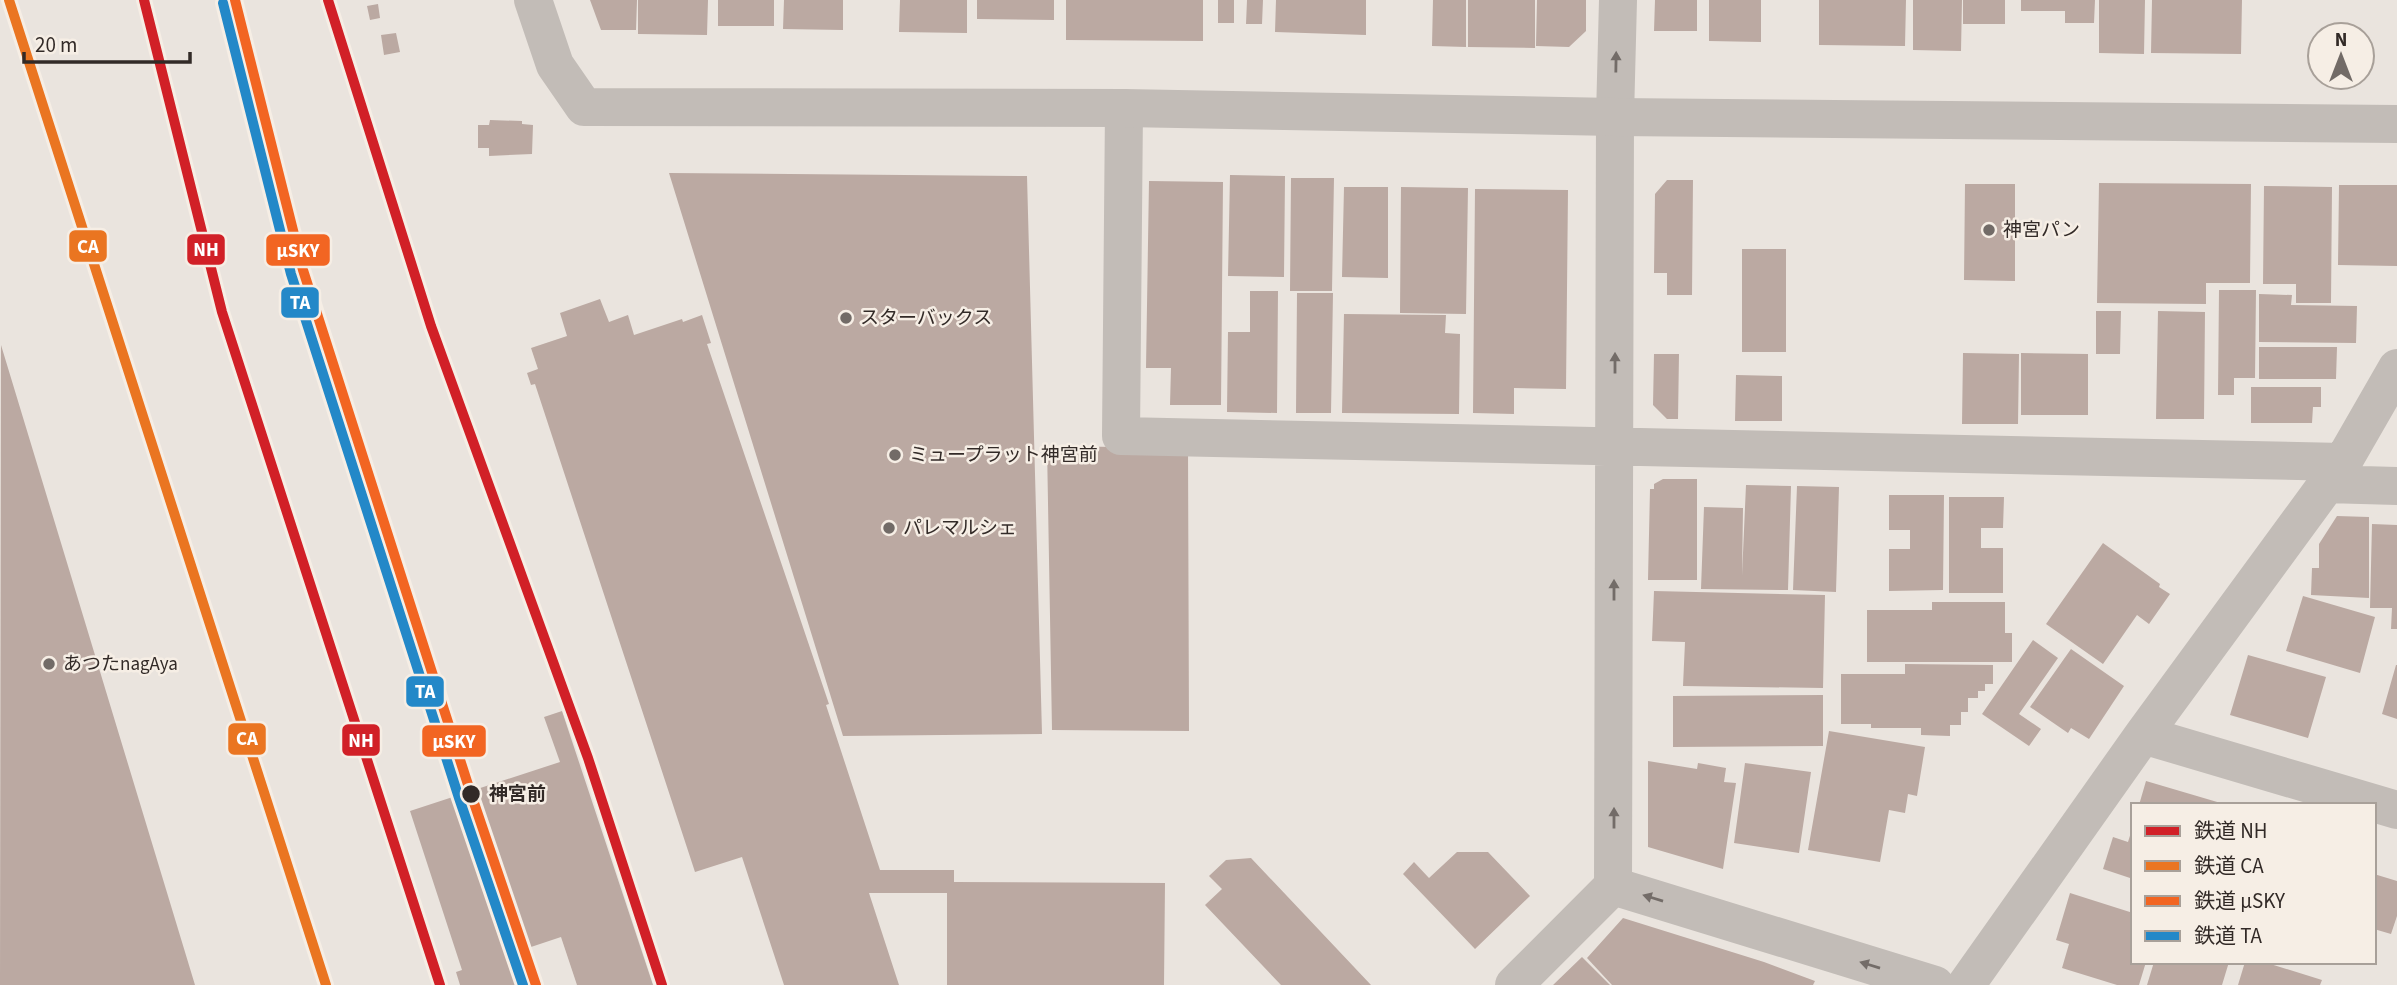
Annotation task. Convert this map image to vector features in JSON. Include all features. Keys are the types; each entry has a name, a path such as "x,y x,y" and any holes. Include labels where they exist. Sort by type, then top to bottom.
{"street":[{"path":"533,0 555,65 584,107 1124,108 1615,117 2397,124"},
{"path":"1514,985 1614,886 1615,117 1618,0"},
{"path":"1124,108 1121,436 1615,447 2335,473 2397,486"},
{"path":"1966,985 2143,735 2335,473 2397,368"},
{"path":"2143,735 2373,803"},
{"path":"2376,804 2397,810"},
{"path":"1614,886 1935,985"}],"building":[{"path":"590,0 637,0 636,30 601,30"},
{"path":"638,0 708,0 707,35 638,34"},
{"path":"718,0 774,0 774,26 718,26"},
{"path":"784,0 843,0 843,30 783,29"},
{"path":"900,0 967,0 967,33 899,32"},
{"path":"977,0 1054,0 1054,20 977,19"},
{"path":"1066,0 1203,0 1203,41 1066,40"},
{"path":"1218,0 1234,0 1234,23 1218,23"},
{"path":"1247,0 1263,0 1262,24 1246,24"},
{"path":"1276,0 1366,0 1366,35 1275,32"},
{"path":"1433,0 1466,0 1466,47 1432,46"},
{"path":"1468,0 1535,0 1535,48 1468,47"},
{"path":"1537,0 1586,0 1586,31 1569,47 1536,46"},
{"path":"1655,0 1697,0 1697,31 1654,31"},
{"path":"1709,0 1761,0 1761,42 1709,41"},
{"path":"1819,0 1906,0 1905,46 1819,45"},
{"path":"1913,0 1962,0 1961,51 1913,50"},
{"path":"1963,0 2005,0 2005,24 1963,24"},
{"path":"2021,0 2095,0 2094,23 2065,23 2065,11 2021,11"},
{"path":"2099,0 2145,0 2144,54 2099,53"},
{"path":"2152,0 2242,0 2241,54 2151,53"},
{"path":"378,4 380,18 370,20 367,6"},
{"path":"396,33 400,52 384,55 381,35"},
{"path":"490,120 522,121 522,124 533,125 532,154 489,156 489,148 478,148 478,125 489,125"},
{"name":"ミュープラット神宮前","path":"669,173 1027,176 1042,734 843,736"},
{"path":"1230,175 1285,176 1284,277 1228,276"},
{"path":"1291,178 1334,178 1332,291 1290,291"},
{"path":"1667,180 1693,180 1692,295 1667,295 1667,273 1654,273 1655,194"},
{"path":"1149,181 1223,182 1221,405 1170,405 1171,368 1146,368"},
{"path":"2099,183 2251,184 2250,283 2206,283 2206,304 2097,303"},
{"path":"1965,184 2015,184 2015,281 1964,280"},
{"path":"2339,185 2397,185 2397,266 2338,265"},
{"path":"2264,186 2332,187 2331,303 2296,303 2296,284 2263,284"},
{"path":"1344,187 1388,187 1388,278 1342,277"},
{"path":"1401,187 1468,188 1466,314 1400,313"},
{"path":"1475,189 1568,190 1566,389 1514,388 1514,414 1473,413"},
{"path":"1742,249 1786,249 1786,352 1742,352"},
{"path":"2219,290 2256,290 2255,378 2234,378 2234,395 2218,395"},
{"path":"1250,291 1278,291 1277,413 1227,412 1228,332 1250,332"},
{"path":"1297,293 1333,293 1331,413 1296,413"},
{"path":"2259,294 2292,295 2291,305 2357,306 2356,343 2259,342"},
{"path":"600,299 609,322 628,315 634,335 702,315 711,343 707,344 829,704 826,705 880,870 954,870 954,882 1165,883 1164,985 947,985 947,893 869,893 899,985 784,985 742,857 695,872 535,384 531,385 527,373 538,369 531,348 567,336 560,313"},
{"path":"2096,311 2121,311 2120,354 2096,354"},
{"path":"2158,311 2205,312 2204,419 2156,419"},
{"path":"1344,314 1446,315 1445,333 1460,334 1459,414 1342,413"},
{"name":"あつたnagAya","path":"1,345 195,985 0,985"},
{"path":"2259,347 2337,347 2336,379 2259,379"},
{"path":"1963,353 2019,354 2018,424 1962,424"},
{"path":"2021,353 2088,354 2088,415 2021,415"},
{"path":"1654,354 1679,354 1678,419 1667,419 1653,405"},
{"path":"1736,375 1782,376 1782,421 1735,421"},
{"path":"2251,387 2321,387 2321,407 2313,407 2312,423 2251,423"},
{"name":"ミュープラット神宮前","path":"1047,446 1188,448 1189,731 1052,730"},
{"path":"1663,479 1697,479 1697,580 1648,580 1650,489 1654,489 1654,484"},
{"path":"1746,485 1791,486 1788,590 1701,589 1704,507 1743,508 1742,576"},
{"path":"1797,486 1839,487 1836,592 1793,590"},
{"path":"1889,495 1944,495 1943,590 1889,591 1889,549 1910,549 1910,530 1889,530"},
{"path":"1949,497 2004,497 2003,528 1981,528 1981,548 2003,548 2003,593 1949,593"},
{"path":"2337,516 2369,517 2369,598 2311,595 2312,568 2319,568 2319,544"},
{"path":"2372,524 2397,525 2397,629 2391,629 2392,608 2370,608"},
{"path":"2103,543 2170,594 2149,624 2137,615 2103,664 2046,624"},
{"path":"1654,591 1825,595 1823,688 1683,686 1685,642 1652,641"},
{"path":"2303,596 2375,617 2360,673 2286,651"},
{"path":"1932,602 2005,602 2005,633 2012,633 2012,662 1867,662 1867,610 1932,610"},
{"path":"2033,640 2058,658 2019,714 2041,729 2029,746 1982,714"},
{"path":"2071,649 2124,686 2089,739 2071,728 2068,733 2030,707"},
{"path":"2248,655 2326,677 2308,738 2230,715"},
{"path":"1905,664 1993,665 1993,684 1985,684 1985,691 1978,691 1978,698 1968,698 1968,712 1961,712 1961,725 1950,725 1950,736 1921,735 1921,728 1871,728 1871,724 1841,724 1841,674 1905,674"},
{"path":"2397,665 2397,719 2382,714"},
{"path":"1823,695 1823,746 1673,747 1673,696"},
{"path":"562,711 653,985 577,985 561,937 513,953 523,985 460,985 456,972 462,970 410,811 560,762 544,717"},
{"path":"1829,731 1925,747 1917,796 1908,794 1905,813 1889,810 1880,862 1808,850"},
{"path":"1648,761 1697,769 1698,763 1726,768 1724,782 1736,783 1723,869 1648,847"},
{"path":"1745,763 1811,772 1799,853 1734,843"},
{"path":"2146,781 2221,803 2140,803"},
{"path":"2131,832 2131,878 2103,869 2113,837 2128,842"},
{"path":"1457,852 1488,852 1530,896 1475,949 1403,874 1414,862 1429,878"},
{"path":"1251,858 1371,985 1281,985 1205,905 1222,889 1209,876 1226,860"},
{"path":"2376,875 2397,881 2397,916 2391,934 2376,930"},
{"path":"2070,893 2131,912 2131,964 2145,964 2139,985 2117,985 2062,968 2069,944 2056,940"},
{"path":"1623,918 1764,962 1815,981 1813,985 1612,985 1587,958"},
{"path":"1582,957 1610,985 1553,985"},
{"path":"2153,964 2228,964 2222,985 2147,985"},
{"path":"2244,964 2270,964 2322,980 2320,985 2238,985"}],"rail line":[{"name":"CA","path":"9,0 326,985"},
{"name":"NH","path":"144,0 222,312 440,985"},
{"name":"μSKY","path":"235,0 303,270 471,794 536,985"},
{"name":"NH","path":"328,0 431,326 588,758 662,985"},
{"name":"TA","path":"223,3 291,274 459,798 523,985"}],"place":[{"name":"神宮パン","path":"1989,230"},
{"name":"スターバックス","path":"846,318"},
{"name":"ミュープラット神宮前","path":"895,455"},
{"name":"パレマルシェ","path":"889,528"},
{"name":"あつたnagAya","path":"49,664"},
{"name":"神宮前","path":"471,794"}]}
